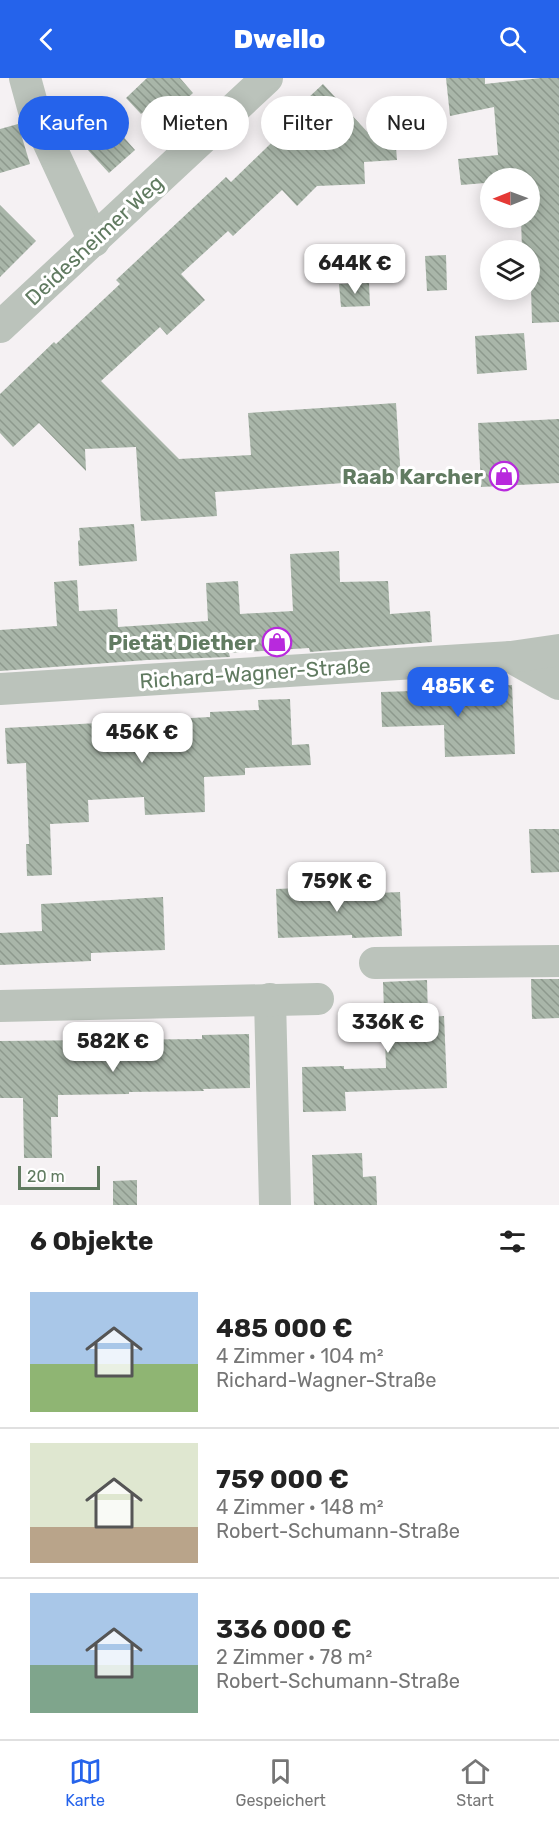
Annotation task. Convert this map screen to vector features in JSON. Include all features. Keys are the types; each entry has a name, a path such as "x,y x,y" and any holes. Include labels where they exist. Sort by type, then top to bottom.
{"street":[{"path":"25,78 34,111 94,241"},
{"name":"Deidesheimer Weg","path":"0,327 267,78"},
{"name":"Richard-Wagner-Straße","path":"0,689 511,657 559,650"},
{"path":"511,657 559,684"},
{"path":"375,963 559,961"},
{"path":"270,999 275,1205"},
{"path":"0,1006 318,999"}],"building":[{"path":"147,78 180,78 193,93 190,96 141,96 141,114 129,101 128,96"},
{"path":"446,78 485,78 485,84 559,78 559,322 532,323 531,300 540,300 540,240 522,240 521,228 540,228 540,168 480,168 480,183 461,185 458,159 498,155 494,107 450,116"},
{"path":"323,84 334,96 310,96"},
{"path":"354,118 366,131 366,150 396,150 397,160 364,162 365,184 317,186 297,206 282,190 233,236 228,231 181,274 205,300 167,335 160,327 101,381 179,459 251,455 248,413 396,403 401,479 215,492 217,516 141,521 136,447 85,449 86,471 39,423 13,447 0,433 0,394 54,342 56,344 120,284 116,280 226,177 231,182 264,150 354,150"},
{"path":"18,124 18,150 26,150 30,164 0,173 0,129"},
{"path":"129,143 135,150 109,173 88,150 129,150"},
{"path":"0,205 36,241 0,277"},
{"path":"446,255 447,290 427,291 425,256"},
{"path":"369,283 370,306 341,307 339,284"},
{"path":"524,333 527,370 477,374 475,336"},
{"path":"559,419 559,483 481,487 478,423"},
{"path":"134,524 137,561 79,566 79,528"},
{"path":"339,551 340,582 388,581 390,614 430,611 432,642 310,652 309,648 229,653 230,657 147,660 0,671 0,630 57,626 54,582 77,580 79,611 117,609 118,627 208,621 206,583 238,581 240,614 293,611 290,554"},
{"path":"512,685 515,754 445,757 444,725 382,727 381,692 477,689 477,687"},
{"path":"290,699 292,745 309,744 311,765 245,768 245,775 204,777 205,812 145,815 144,797 88,800 89,822 50,824 52,875 27,876 26,844 29,844 26,763 7,764 5,728 210,717 210,712 259,710 258,700"},
{"path":"529,829 559,829 559,872 531,873"},
{"path":"354,886 355,894 400,892 402,936 352,938 352,935 278,938 276,889"},
{"path":"163,897 165,950 91,953 91,961 0,965 0,933 42,931 41,904"},
{"path":"531,979 559,979 559,1018 532,1019"},
{"path":"427,980 428,1017 444,1016 447,1088 345,1092 346,1111 303,1112 302,1067 386,1068 383,982"},
{"path":"249,1034 250,1088 58,1095 58,1117 51,1117 52,1158 24,1158 23,1098 0,1098 0,1041 202,1039 202,1035"},
{"path":"362,1153 363,1177 376,1176 377,1205 314,1205 312,1155"},
{"path":"137,1180 137,1205 113,1205 113,1181"}],"place":[{"name":"Raab Karcher","path":"504,476"},
{"name":"Pietät Diether","path":"277,642"}]}
